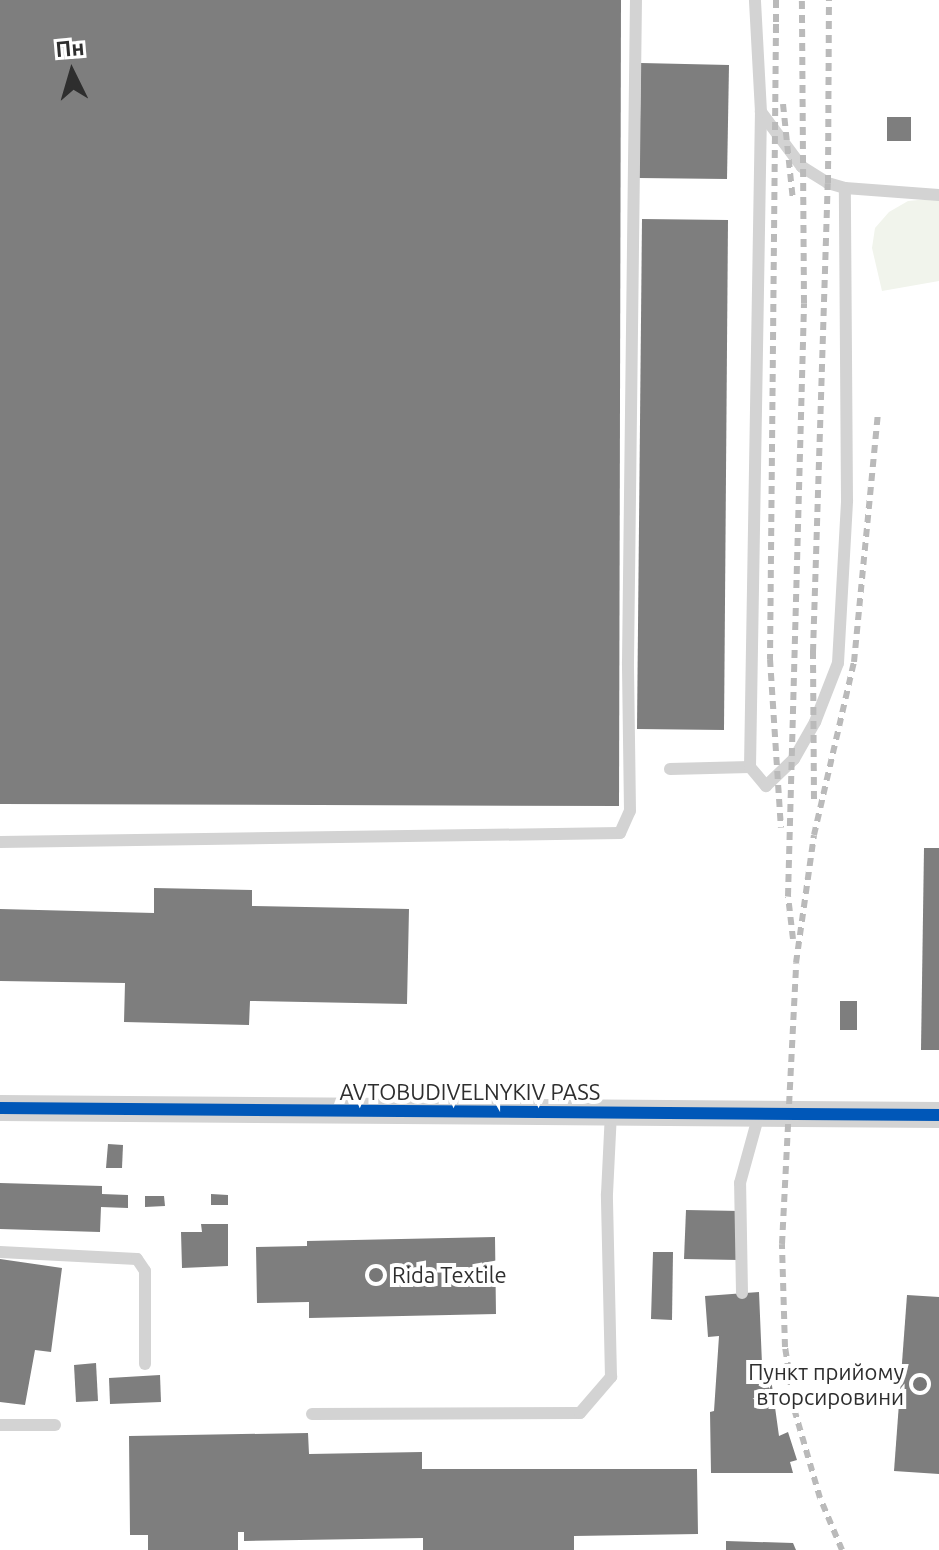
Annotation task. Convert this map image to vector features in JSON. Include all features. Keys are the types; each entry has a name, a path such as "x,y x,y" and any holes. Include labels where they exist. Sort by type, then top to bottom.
{"street":[{"name":"AVTOBUDIVELNYKIV PASS","path":"0,1108 939,1115"}],"lane":[{"path":"0,842 620,833 630,811 628,662 636,0"},
{"path":"755,0 761,112 750,767 766,786 794,759 815,722 838,663 847,500 845,188"},
{"path":"761,112 802,167 828,183 845,188 939,195"},
{"path":"670,769 750,767"},
{"path":"312,1414 580,1413 611,1377 607,1194 611,1113"},
{"path":"742,1293 740,1183 759,1114"},
{"path":"0,1252 137,1259 145,1271 145,1364"},
{"path":"0,1425 55,1425"}],"shaded area":[{"path":"939,198 939,281 882,291 872,248 875,228 889,212 908,201"}],"building":[{"path":"0,0 621,0 619,806 0,804"},
{"path":"641,63 729,65 727,179 639,178"},
{"path":"887,117 911,117 911,141 887,141"},
{"path":"642,219 728,220 724,730 637,729"},
{"path":"924,848 939,848 939,1050 921,1050"},
{"path":"154,888 252,890 252,906 409,909 407,1004 250,1001 249,1025 124,1022 125,983 0,981 0,909 154,913"},
{"path":"840,1001 857,1001 857,1030 840,1030"},
{"path":"108,1144 123,1145 122,1168 106,1168"},
{"path":"0,1183 102,1186 102,1194 128,1195 128,1208 101,1207 100,1232 0,1229"},
{"path":"211,1194 228,1195 228,1205 211,1205"},
{"path":"145,1196 164,1196 165,1206 145,1207"},
{"path":"686,1210 741,1211 739,1260 684,1259"},
{"path":"201,1224 228,1224 228,1266 182,1268 181,1232 202,1232"},
{"name":"Rida Textile","path":"495,1237 496,1314 309,1318 309,1302 257,1303 256,1247 307,1246 307,1241"},
{"path":"653,1252 673,1252 672,1320 651,1319"},
{"path":"0,1259 62,1268 51,1352 35,1350 25,1405 0,1402"},
{"path":"759,1292 762,1364 769,1364 779,1436 788,1432 797,1460 790,1462 793,1473 711,1473 710,1412 714,1411 719,1336 708,1337 705,1296"},
{"name":"Пункт прийому вторсировини","path":"907,1295 939,1297 939,1474 894,1471"},
{"path":"96,1363 98,1401 76,1402 74,1365"},
{"path":"160,1375 161,1402 110,1404 109,1378"},
{"path":"308,1433 309,1454 422,1452 422,1469 697,1469 698,1534 574,1536 574,1550 423,1550 423,1538 244,1541 244,1532 238,1532 238,1550 148,1550 148,1535 130,1535 129,1436"},
{"path":"726,1541 793,1543 796,1550 726,1550"}],"railway":[{"path":"776,0 776,33"},
{"path":"793,939 788,896 804,303 802,0"},
{"path":"814,799 813,652 828,183 829,0"},
{"path":"776,24 770,659 781,828"},
{"path":"783,104 793,200"},
{"path":"842,1550 820,1498 795,1412 785,1347 782,1244 796,963 814,835 854,662 878,415"}],"cycle path":[{"path":"0,1108 939,1115"}],"place":[{"name":"Rida Textile","path":"376,1275"},
{"name":"Пункт прийому вторсировини","path":"920,1384"}]}
